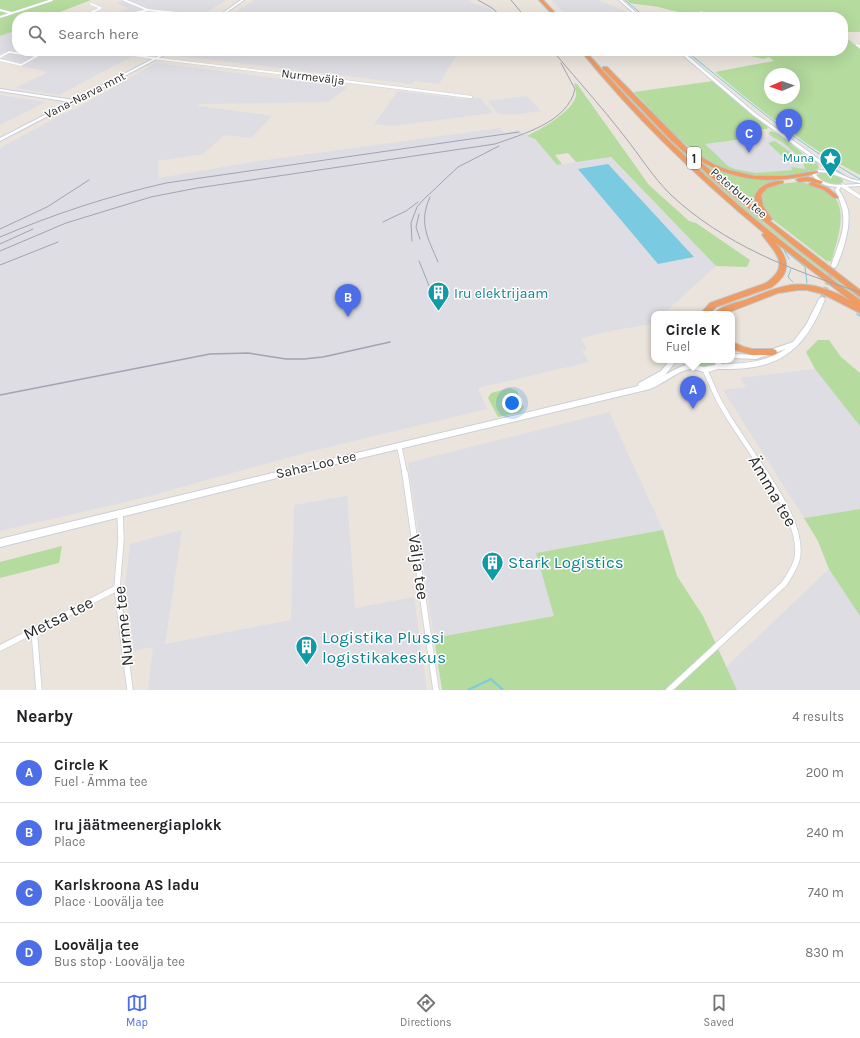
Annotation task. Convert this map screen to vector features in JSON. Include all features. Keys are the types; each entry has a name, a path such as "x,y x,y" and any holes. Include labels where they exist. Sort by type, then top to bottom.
{"highway":[{"path":"536,0 547,12"},
{"path":"541,0 552,12"},
{"name":"Peterburi tee","path":"588,56 670,146 729,200 778,241 860,304"},
{"name":"Peterburi tee","path":"595,56 693,158 736,196 860,294"},
{"path":"659,124 702,160 730,173 768,179 796,176 819,171"},
{"path":"808,254 802,245 769,218 758,203 757,197 761,189 771,184 808,180 822,183"},
{"path":"796,181 822,188 836,197"},
{"path":"707,311 713,306 773,283 783,271 784,262 777,249 760,231 733,207 729,200"},
{"path":"726,311 779,290 798,287 811,288 828,293 844,300 860,310"},
{"path":"735,346 754,353 773,352"}],"street":[{"path":"14,12 52,0"},
{"path":"124,0 148,10 168,12"},
{"path":"225,12 243,0"},
{"path":"620,0 634,12"},
{"path":"91,4 101,8 92,12"},
{"path":"0,10 11,13"},
{"path":"139,12 148,10"},
{"path":"0,17 11,13"},
{"path":"0,58 9,52 12,52"},
{"path":"0,58 20,64 36,56"},
{"name":"Nurmevälja","path":"138,56 471,97"},
{"name":"Vana-Narva mnt","path":"0,140 161,56"},
{"path":"686,56 754,114 845,179 860,182"},
{"path":"0,90 73,101"},
{"path":"55,111 62,103 59,99"},
{"path":"813,156 821,166 819,171 815,174 815,178 822,183 845,208"},
{"path":"819,171 836,173"},
{"path":"834,266 846,229 847,221 845,203 837,190 846,181 845,179"},
{"path":"822,183 842,186 860,185"},
{"path":"842,186 860,197"},
{"path":"688,363 692,366 705,370 717,366 740,366 767,362 789,351 817,312 822,299"},
{"path":"735,356 756,357 795,344"},
{"name":"Saha-Loo tee","path":"632,389 663,373 671,363"},
{"name":"Saha-Loo tee","path":"0,543 399,445 650,386 682,369 692,366"},
{"name":"Ämma tee","path":"669,690 784,584 796,567 799,553 796,529 783,502 720,403 705,370"},
{"name":"Välja tee","path":"399,445 406,476 436,690"},
{"name":"Nurme tee","path":"120,513 122,539 117,588 130,690"},
{"name":"Metsa tee","path":"0,648 117,588"},
{"path":"34,630 38,690"}],"shaded area":[{"path":"126,0 226,0 206,12 180,12 145,9 135,12 123,12 121,11 129,8 116,3"},
{"path":"254,0 469,0 475,4 491,9 494,12 236,12"},
{"path":"552,0 599,0 627,12 563,12"},
{"path":"12,32 12,56 131,57 59,95 15,88 48,72 0,61 0,36"},
{"path":"179,56 456,56 439,84 415,81 412,84"},
{"path":"156,63 348,87 328,102 200,104 198,106 272,116 251,138 225,135 203,154 158,161 159,178 259,161 500,128 504,133 518,130 534,139 557,165 610,157 716,266 666,311 651,311 651,324 581,338 587,349 582,351 589,362 478,388 487,409 316,450 138,499 0,531 0,148 77,108"},
{"path":"398,91 463,99 480,98 493,113 392,126 374,124"},
{"path":"0,95 46,102 0,125"},
{"path":"527,96 541,111 512,115 497,113 488,101"},
{"path":"775,136 809,163 807,170 757,174 734,170 716,162 692,145"},
{"path":"815,369 860,426 860,509 804,518 723,390 746,387 740,378"},
{"path":"609,412 663,530 536,553 554,616 434,638 408,463"},
{"path":"347,496 355,608 414,597 427,690 148,690 153,647 134,651 125,585 130,544 182,530 165,644 291,620 294,505"},
{"path":"829,569 860,616 860,690 737,690 726,667"}],"green space":[{"path":"0,0 91,0 60,12 12,12 12,32 0,36"},
{"path":"627,0 860,0 860,32 848,32 848,12 682,12 630,3"},
{"path":"848,39 860,49 860,175 821,153 784,128 715,72 774,61 769,57 764,59 750,56 848,56"},
{"path":"590,56 700,168 767,225 860,297 860,299 738,203 684,155"},
{"path":"713,81 768,127 767,129 750,129 759,137 705,144 728,166 735,169 756,173 793,170 791,168 792,167 805,169 802,159 782,142 769,135 773,135 768,134 771,131 779,134 818,166 810,157 793,144 809,155 816,161 819,168 802,174 759,177 737,173 717,166 698,155 682,141 634,92"},
{"path":"574,83 577,84 649,185 689,221 696,223 750,260 747,267 716,266 611,157 576,162 568,153 555,155 562,164 557,165 535,139 527,136 554,120 572,105 576,95"},
{"path":"775,141 796,156 799,159 799,162 789,163 781,160 784,158 768,143"},
{"path":"702,162 737,176 762,179 801,178 765,184 759,188 755,194 756,201 761,212"},
{"path":"821,172 836,175 843,180 843,182 836,185 825,183 817,176"},
{"path":"798,182 816,186 828,191 836,199 840,209 841,221 839,233 831,262 827,260 829,263 772,219 763,209 760,196 766,188 780,184"},
{"path":"818,340 829,340 841,357 860,373 860,426 815,369 806,352"},
{"path":"693,363 715,363 714,365 706,367"},
{"path":"510,388 517,391 524,408 520,413 498,417 488,398 491,393"},
{"path":"860,509 860,616 829,569 818,541 804,518"},
{"path":"663,530 677,576 703,616 737,690 442,690 434,638 554,616 536,553"},
{"path":"62,546 59,563 0,578 0,562"}],"water":[{"path":"608,164 694,257 658,264 578,169"}],"waterway":[{"path":"625,0 639,12"},
{"path":"692,56 792,135 814,151 860,179"},
{"path":"833,168 849,178 854,179"},
{"path":"789,259 784,250 805,267 807,283"},
{"path":"791,269 788,277 793,282"},
{"path":"468,690 491,679 503,690"}],"tunnel":[{"path":"822,299 834,266"}],"railway":[{"path":"478,0 496,12"},
{"path":"511,0 521,12"},
{"path":"557,56 616,126 658,181 670,194 691,212 712,227 759,254 809,275 860,292"},
{"path":"0,251 66,223 151,197 197,188 495,144 531,131 554,118 563,110 571,100 575,89 561,63"},
{"path":"0,237 82,206 166,183 519,132"},
{"path":"412,241 411,223 417,207 423,200 458,167 499,146"},
{"path":"0,229 47,207 89,180"},
{"path":"430,197 426,206 425,223 428,238 438,262"},
{"path":"383,222 406,211 418,202"},
{"path":"419,214 416,227 420,239"},
{"path":"0,244 33,229"},
{"path":"0,265 58,242"},
{"path":"419,261 432,293"},
{"path":"0,395 210,354 248,353 286,359 304,359 323,357 390,342"}],"place":[{"name":"Loovälja tee","path":"789,142"},
{"name":"Karlskroona AS ladu","path":"749,153"},
{"name":"Muna","path":"830,178"},
{"name":"Iru elektrijaam","path":"438,312"},
{"name":"Iru jäätmeenergiaplokk","path":"348,317"},
{"name":"Circle K","path":"693,409"},
{"name":"Stark Logistics","path":"493,582"},
{"name":"Logistika Plussi logistikakeskus","path":"307,666"}]}
